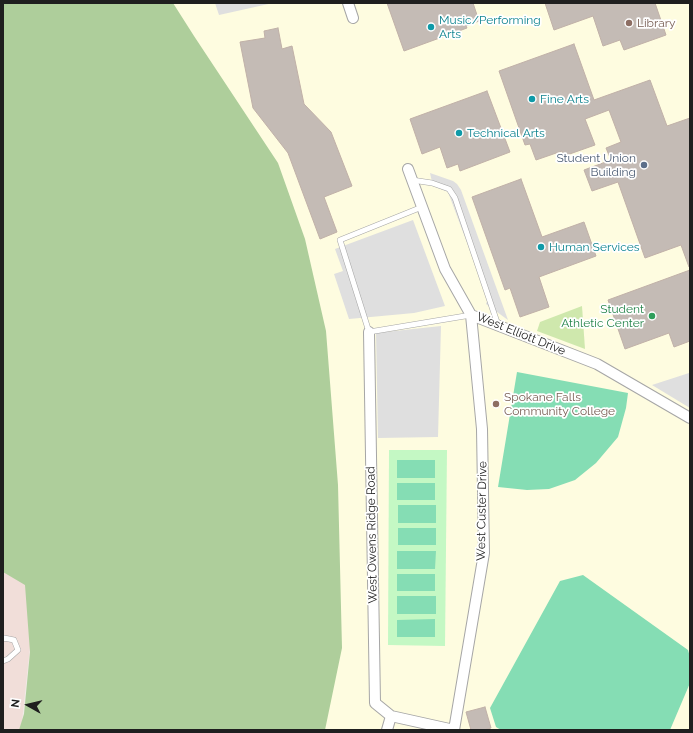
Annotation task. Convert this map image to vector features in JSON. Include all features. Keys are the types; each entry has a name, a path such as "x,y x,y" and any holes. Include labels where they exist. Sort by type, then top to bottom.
{"street":[{"path":"348,3 353,18"},
{"name":"West Elliott Drive","path":"408,169 445,269 471,315 597,364 690,418"},
{"name":"West Custer Drive","path":"454,730 484,553 482,429 471,315"},
{"name":"West Owens Ridge Road","path":"369,332 375,703 391,716"},
{"path":"387,730 391,716 454,730"}],"lane":[{"path":"412,180 432,183 449,189 455,198 499,326"},
{"path":"422,207 340,240 369,332 471,315"},
{"path":"3,639 14,640 18,650 8,659 3,661"}],"shaded area":[{"name":"Spokane Falls Community College","path":"150,3 690,3 690,730 294,730"},
{"path":"215,3 273,3 219,15"},
{"path":"430,173 453,181 461,190 508,320 486,304 488,299 448,192 433,186"},
{"path":"413,220 445,306 414,313 349,319 334,274 343,271 335,249"},
{"path":"441,326 438,437 378,438 376,333"},
{"path":"689,373 690,408 652,385"},
{"path":"3,528 40,555 21,730 3,730"}],"green space":[{"path":"3,3 173,3 278,163 305,239 326,331 338,485 342,648 325,730 19,730 24,714 30,652 25,585 3,572"},
{"path":"582,306 585,349 537,331 540,322"},
{"path":"517,372 628,393 626,408 618,437 596,463 575,480 549,489 527,490 498,487"},
{"path":"389,450 447,450 445,646 388,645"},
{"path":"397,460 435,460 435,478 397,478"},
{"path":"397,483 435,483 435,500 397,500"},
{"path":"398,505 436,505 436,523 398,523"},
{"path":"398,528 436,528 436,545 398,545"},
{"path":"397,551 436,551 435,569 397,569"},
{"path":"397,574 435,574 435,591 397,591"},
{"path":"583,575 688,650 690,657 690,683 670,730 501,730 496,727 490,708 560,581"},
{"path":"397,596 436,596 436,614 397,614"},
{"path":"435,619 435,637 397,637 397,620"}],"building":[{"name":"Music/Performing Arts","path":"387,3 473,3 479,21 466,26 467,28 404,51"},
{"name":"Library","path":"545,3 655,3 666,35 624,50 620,40 603,46 593,16 554,30"},
{"path":"278,28 282,49 292,46 304,104 331,132 352,186 324,197 337,232 320,239 288,153 253,108 240,42 265,38 264,31"},
{"path":"574,44 594,100 650,80 667,126 690,118 690,267 681,245 645,258 618,182 592,191 584,170 611,160 606,148 621,142 609,110 585,119 595,145 564,156 562,151 536,160 530,144 525,145 499,71"},
{"name":"Technical Arts","path":"487,91 510,152 460,171 458,164 447,168 440,147 422,154 410,119"},
{"name":"Human Services","path":"521,179 542,237 584,222 596,256 539,277 549,307 520,317 510,288 505,290 472,197"},
{"name":"Student Athletic Center","path":"690,270 690,341 674,347 669,333 625,349 608,300"},
{"path":"485,707 491,728 484,730 471,730 466,712"}],"place":[{"name":"Library","path":"629,23"},
{"name":"Music/Performing Arts","path":"431,27"},
{"name":"Fine Arts","path":"532,99"},
{"name":"Technical Arts","path":"459,133"},
{"name":"Student Union Building","path":"644,165"},
{"name":"Human Services","path":"541,247"},
{"name":"Student Athletic Center","path":"652,316"},
{"name":"Spokane Falls Community College","path":"496,404"}]}
